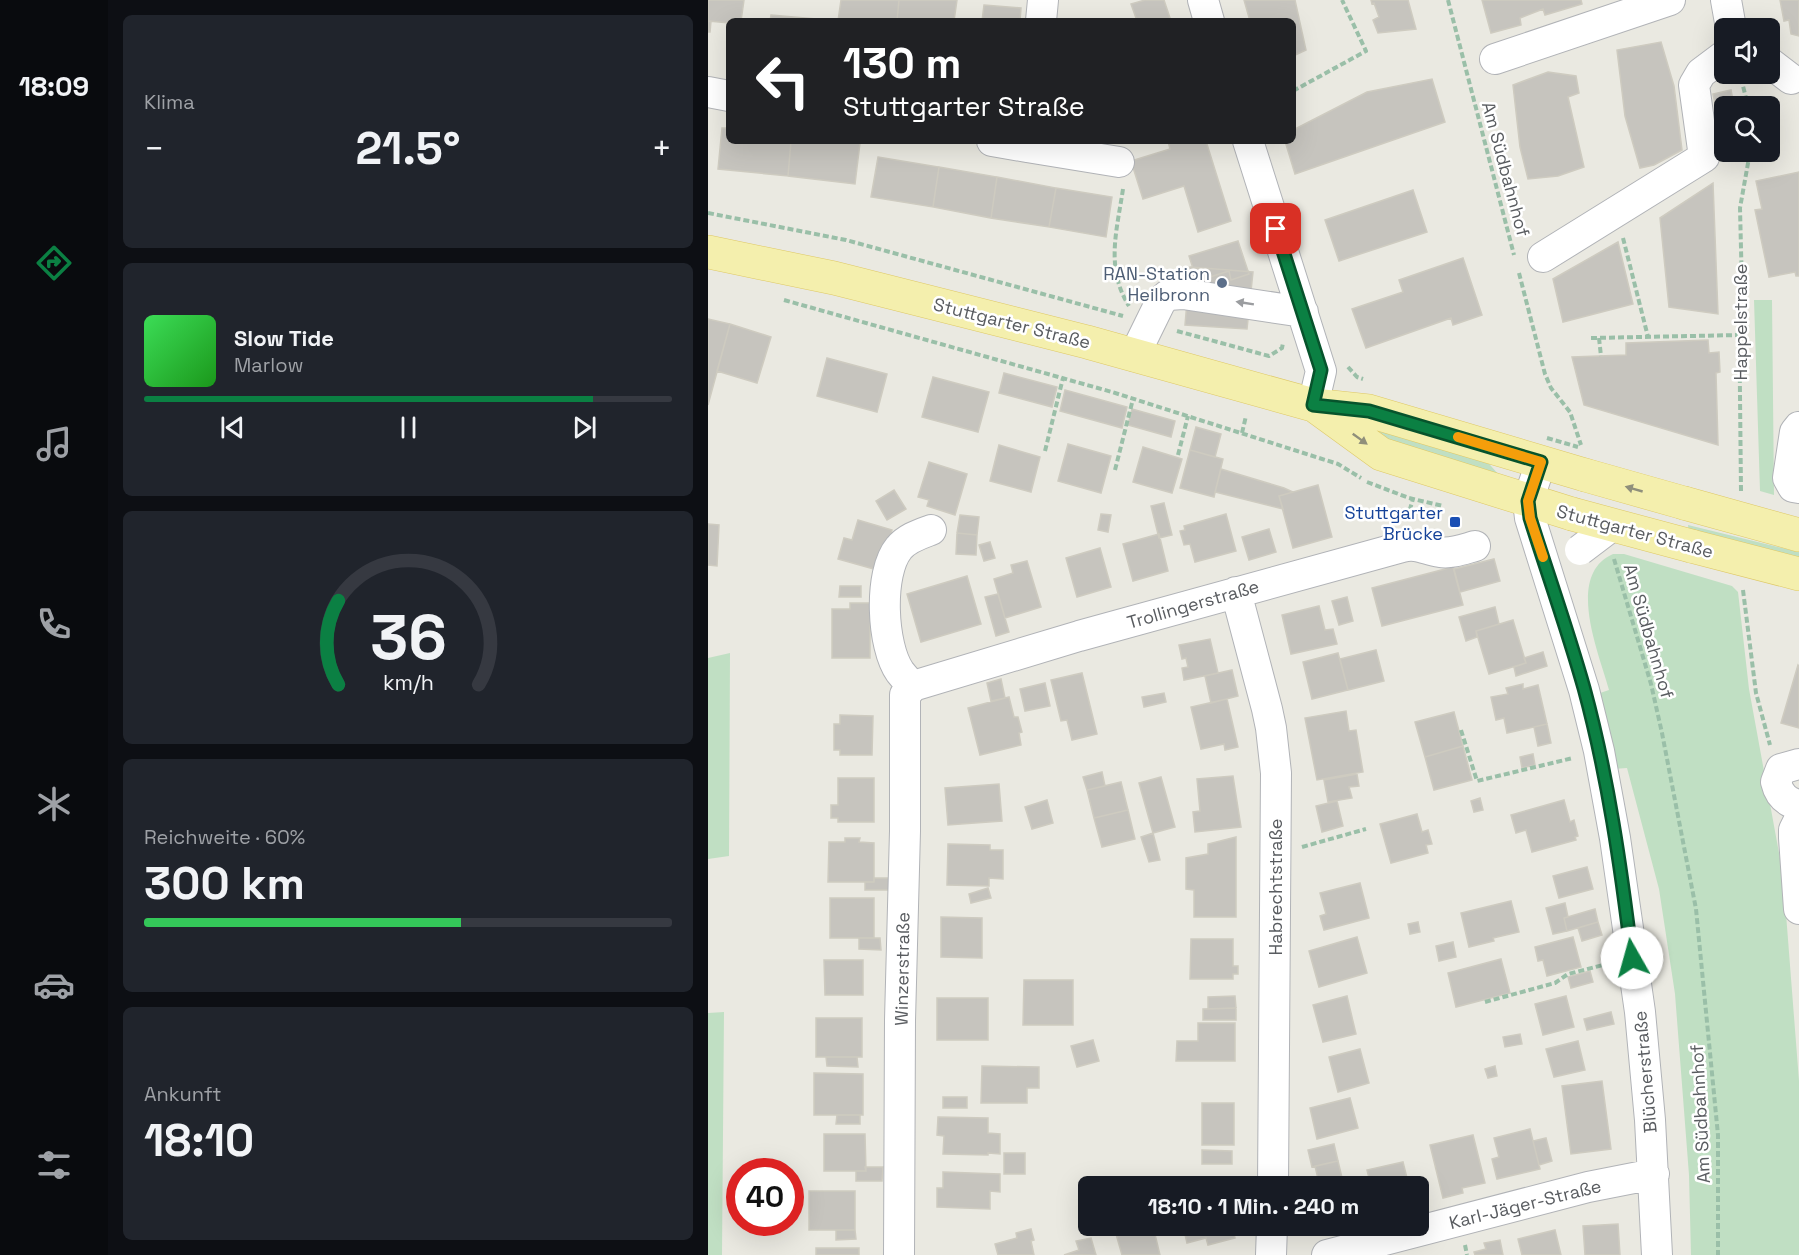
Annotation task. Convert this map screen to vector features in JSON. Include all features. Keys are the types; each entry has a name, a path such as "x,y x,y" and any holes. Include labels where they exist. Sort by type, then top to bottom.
{"main road":[{"name":"Stuttgarter Straße","path":"708,252 834,278 1313,405 1369,411 1546,463 1738,505 1799,535"},
{"name":"Stuttgarter Straße","path":"1313,405 1380,454 1560,510 1612,537 1738,572 1799,574"}],"street":[{"path":"1041,18 1043,0"},
{"path":"1203,0 1208,18"},
{"path":"1495,59 1670,0"},
{"path":"1726,0 1729,18"},
{"path":"1526,263 1704,157 1694,85 1701,73 1714,63"},
{"path":"708,92 726,95"},
{"path":"1028,144 1107,160"},
{"path":"1249,144 1321,370 1313,405"},
{"path":"1134,356 1143,322 1161,301 1168,295 1176,293 1306,323"},
{"path":"1799,427 1795,432 1788,478 1793,487 1799,488"},
{"path":"1528,501 1546,463"},
{"name":"Blücherstraße","path":"1528,501 1530,518 1584,690 1599,751 1615,838 1640,1012 1654,1174 1657,1255"},
{"path":"913,686 900,672 895,662 888,636 885,589 889,567 899,548 914,536 931,530"},
{"name":"Blücherstraße","path":"1560,609 1564,578 1580,550 1612,537"},
{"name":"Trollingerstraße","path":"913,686 1236,591 1412,544 1441,552 1453,552 1474,546"},
{"name":"Habrechtstraße","path":"1236,591 1272,728 1276,773 1273,1176"},
{"name":"Winzerstraße","path":"899,1255 905,695 913,686"},
{"path":"1790,767 1776,782 1778,790 1786,800 1799,805"},
{"path":"1799,820 1794,830 1794,838 1799,909"},
{"name":"Karl-Jäger-Straße","path":"1328,1255 1588,1187 1654,1174"},
{"path":"1271,1255 1272,1236"}],"path":[{"path":"1296,90 1366,51 1342,0"},
{"name":"Am Südbahnhof","path":"1448,0 1526,263 1545,374 1551,388 1570,412 1582,450"},
{"path":"1107,160 1124,183 1113,254 1121,293 1143,322"},
{"name":"Happelstraße","path":"1738,505 1740,335 1738,301 1742,289 1740,208 1748,162"},
{"path":"708,213 846,240 1269,356 1282,348 1287,333 1306,323"},
{"path":"1627,254 1648,337"},
{"path":"777,298 1063,378 1188,416 1338,464 1372,485 1447,508"},
{"path":"1591,338 1740,335"},
{"path":"1599,338 1601,356"},
{"path":"1345,364 1357,377 1368,381"},
{"path":"1045,452 1063,378"},
{"path":"1115,470 1133,399"},
{"path":"1178,455 1188,416"},
{"path":"1407,518 1413,499"},
{"name":"Am Südbahnhof","path":"1612,537 1662,733 1696,909 1718,1135 1718,1255"},
{"path":"1738,572 1757,700 1773,758 1790,767"},
{"path":"1461,730 1477,781 1599,751"},
{"path":"1276,855 1366,829"},
{"path":"1485,1002 1555,983 1574,973 1632,958"}],"green space":[{"path":"1754,300 1772,300 1774,495 1760,491"},
{"path":"1347,412 1483,457 1499,475 1498,478 1362,430"},
{"path":"1688,525 1799,552 1799,560 1689,534"},
{"path":"1613,554 1624,554 1732,586 1738,592 1749,689 1783,875 1799,1081 1799,1255 1691,1255 1689,1175 1675,994 1659,889 1627,768 1613,769 1600,693 1609,690 1589,616 1588,597 1591,579 1599,564"},
{"path":"730,653 729,856 708,859 708,658"},
{"path":"724,1012 722,1255 708,1255 708,1013"}],"building":[{"path":"708,0 744,0 741,18 726,18 726,23 711,21 710,32 708,32"},
{"path":"708,0 744,0 741,18 726,18 726,23 708,21"},
{"path":"841,0 899,0 897,18 838,18"},
{"path":"899,0 957,0 954,18 897,18"},
{"path":"1145,0 1164,0 1170,18 1136,18 1131,4"},
{"path":"1244,0 1295,0 1306,50 1296,55 1296,18 1249,18"},
{"path":"1371,0 1408,0 1416,29 1378,33 1373,20 1379,17"},
{"path":"1482,0 1581,0 1582,4 1545,15 1543,9 1520,18 1521,25 1491,33"},
{"path":"1780,0 1799,0 1799,36 1791,34 1789,20 1784,21"},
{"path":"984,5 1021,8 1020,18 982,18"},
{"path":"771,15 805,18 770,18"},
{"path":"1661,42 1674,86 1682,150 1654,165 1640,168 1625,116 1617,50"},
{"path":"1548,72 1576,76 1579,93 1568,97 1584,167 1558,176 1528,179 1520,147 1513,85"},
{"path":"1432,79 1445,122 1295,174 1286,144 1296,144 1296,128 1367,92"},
{"path":"1731,90 1732,96 1714,96 1714,99 1713,94"},
{"path":"722,128 726,128 726,144 791,144 788,176 718,169"},
{"path":"791,144 860,144 855,184 788,176"},
{"path":"1169,144 1207,144 1231,221 1198,232 1184,186 1143,199 1131,161 1170,149"},
{"path":"878,157 939,167 933,207 871,197"},
{"path":"939,167 997,177 991,218 933,207"},
{"path":"1799,172 1799,276 1796,276 1795,272 1769,277 1755,210 1762,209 1756,181"},
{"path":"997,177 1056,188 1049,227 991,218"},
{"path":"1713,183 1718,314 1669,307 1660,218"},
{"path":"1056,188 1112,197 1106,237 1049,227"},
{"path":"1413,190 1427,232 1339,261 1325,220"},
{"path":"1238,241 1249,274 1231,280 1229,271 1197,281 1189,256"},
{"path":"1618,242 1633,304 1563,322 1553,279"},
{"path":"1463,258 1482,315 1453,325 1451,318 1366,348 1352,309 1403,292 1399,280"},
{"path":"1190,267 1253,272 1247,329 1185,325"},
{"path":"708,319 730,324 708,405"},
{"path":"730,324 771,337 757,383 717,371"},
{"path":"1708,340 1709,353 1719,352 1720,372 1716,373 1718,445 1584,405 1572,357 1626,355 1626,343"},
{"path":"827,358 887,374 877,412 817,396"},
{"path":"1004,373 1057,387 1052,407 999,393"},
{"path":"933,377 989,392 978,432 922,417"},
{"path":"1065,390 1127,407 1122,428 1060,411"},
{"path":"1132,409 1175,421 1171,437 1128,425"},
{"path":"1196,427 1221,434 1215,457 1190,450"},
{"path":"1068,444 1111,456 1101,493 1058,481"},
{"path":"999,445 1040,457 1031,492 990,481"},
{"path":"1143,447 1182,459 1172,493 1133,482"},
{"path":"1190,450 1223,459 1214,497 1180,488"},
{"path":"929,462 967,474 955,515 927,506 929,500 918,497"},
{"path":"1221,469 1293,492 1279,496 1283,509 1215,492"},
{"path":"1318,485 1332,537 1293,548 1279,496"},
{"path":"894,490 906,509 887,520 876,501"},
{"path":"1164,503 1172,535 1159,538 1151,506"},
{"path":"1101,514 1111,515 1108,532 1098,530"},
{"path":"1226,514 1236,551 1195,562 1190,544 1184,545 1180,531 1185,530 1184,526"},
{"path":"960,515 979,517 977,535 957,533"},
{"path":"858,520 892,530 881,571 838,559 844,538 852,540"},
{"path":"708,524 719,525 717,566 708,565"},
{"path":"1269,529 1276,552 1249,560 1242,537"},
{"path":"957,533 977,535 976,555 956,554"},
{"path":"1159,534 1168,571 1133,581 1123,544"},
{"path":"990,542 995,558 984,561 979,545"},
{"path":"1100,548 1111,587 1077,597 1066,558"},
{"path":"1494,559 1500,581 1460,592 1454,569"},
{"path":"1027,561 1041,607 1005,618 994,579 1013,573 1011,565"},
{"path":"1453,567 1463,605 1382,626 1372,588"},
{"path":"967,576 981,624 921,642 907,594"},
{"path":"840,586 861,586 861,597 839,597"},
{"path":"998,594 1009,632 996,636 985,597"},
{"path":"1347,597 1353,621 1339,625 1332,601"},
{"path":"850,603 870,603 870,658 832,658 832,609 850,609"},
{"path":"1319,606 1325,630 1333,629 1337,644 1291,654 1282,615"},
{"path":"1495,607 1499,624 1476,631 1477,637 1466,641 1459,617"},
{"path":"1513,620 1526,663 1489,674 1476,631"},
{"path":"1210,639 1218,673 1184,680 1182,668 1188,667 1186,658 1182,659 1179,645"},
{"path":"1376,650 1384,681 1348,690 1340,659"},
{"path":"1543,652 1547,666 1516,676 1514,667 1526,663 1524,658"},
{"path":"1338,653 1348,690 1312,699 1303,662"},
{"path":"1799,666 1799,728 1781,723"},
{"path":"1232,670 1238,696 1211,703 1205,676"},
{"path":"1082,673 1097,734 1072,740 1067,720 1061,721 1051,680"},
{"path":"1001,679 1005,698 991,701 987,683"},
{"path":"1045,683 1050,706 1025,711 1020,689"},
{"path":"1523,684 1523,689 1538,685 1547,724 1507,733 1504,718 1496,720 1491,697 1508,694 1506,688"},
{"path":"1164,693 1166,702 1144,707 1142,697"},
{"path":"1009,697 1014,717 1018,717 1022,732 1019,733 1021,745 980,755 968,708"},
{"path":"1227,699 1238,747 1225,750 1224,744 1201,749 1191,707"},
{"path":"1346,711 1349,731 1356,730 1363,772 1317,780 1305,718"},
{"path":"1454,712 1463,746 1425,757 1415,722"},
{"path":"840,715 873,716 872,755 840,755 840,750 834,750 834,724 840,724"},
{"path":"1547,724 1551,743 1538,746 1534,727"},
{"path":"1463,746 1472,780 1434,790 1425,757"},
{"path":"1533,754 1535,765 1522,768 1520,757"},
{"path":"1102,772 1105,786 1087,790 1083,777"},
{"path":"1357,774 1359,786 1349,787 1352,798 1328,802 1324,780"},
{"path":"1233,776 1241,827 1195,832 1193,812 1200,811 1197,779"},
{"path":"1161,777 1175,827 1153,833 1139,783"},
{"path":"838,778 874,778 874,822 838,822 838,818 831,818 831,805 838,805"},
{"path":"1121,782 1128,810 1094,818 1087,790"},
{"path":"999,784 1002,821 948,825 945,788"},
{"path":"1480,798 1483,810 1474,812 1471,801"},
{"path":"1047,800 1053,823 1032,829 1025,807"},
{"path":"1564,800 1570,822 1574,820 1578,836 1575,837 1576,840 1532,852 1526,830 1516,833 1511,815"},
{"path":"1337,801 1343,826 1322,832 1316,806"},
{"path":"1128,810 1135,839 1102,847 1094,818"},
{"path":"1417,814 1422,832 1428,830 1432,844 1426,845 1428,853 1391,863 1380,824"},
{"path":"1153,833 1160,860 1149,862 1141,837"},
{"path":"1236,837 1236,917 1194,917 1194,890 1186,889 1186,858 1208,854 1208,844"},
{"path":"845,838 860,838 859,842 874,843 874,882 828,882 829,842 845,842"},
{"path":"948,844 990,845 990,850 1003,850 1003,879 989,878 989,886 947,885"},
{"path":"1587,867 1593,889 1559,898 1553,876"},
{"path":"874,878 889,878 889,890 865,890 865,882 874,882"},
{"path":"1360,883 1369,918 1324,930 1320,916 1326,914 1320,893"},
{"path":"988,888 991,898 971,903 969,894"},
{"path":"830,898 874,898 874,938 830,938"},
{"path":"1511,901 1519,932 1469,947 1461,913"},
{"path":"1565,903 1568,917 1564,918 1567,931 1553,934 1546,908"},
{"path":"1595,909 1598,922 1567,931 1564,918"},
{"path":"941,917 982,918 982,958 941,957"},
{"path":"1418,922 1420,932 1410,934 1408,924"},
{"path":"1598,922 1602,935 1582,941 1578,928"},
{"path":"1357,937 1367,973 1319,987 1309,951"},
{"path":"1573,937 1581,967 1547,976 1543,960 1538,961 1535,947"},
{"path":"859,938 880,938 881,950 859,949"},
{"path":"1191,939 1233,939 1233,966 1238,966 1238,974 1233,974 1233,979 1190,979"},
{"path":"1453,942 1456,957 1439,961 1436,946"},
{"path":"1501,959 1510,993 1456,1007 1448,973"},
{"path":"824,960 863,960 863,995 825,995"},
{"path":"1590,971 1593,982 1571,988 1568,977"},
{"path":"1024,980 1073,980 1073,1025 1023,1025"},
{"path":"1235,996 1236,1008 1208,1009 1208,997"},
{"path":"1347,996 1356,1034 1323,1042 1313,1005"},
{"path":"1566,996 1574,1027 1543,1035 1535,1004"},
{"path":"937,998 988,998 988,1040 937,1040"},
{"path":"1236,1008 1236,1020 1203,1020 1203,1009"},
{"path":"1611,1012 1614,1024 1587,1030 1584,1019"},
{"path":"816,1018 862,1018 862,1057 816,1057"},
{"path":"1198,1023 1235,1023 1235,1061 1176,1061 1177,1041 1198,1041"},
{"path":"1520,1034 1522,1044 1505,1047 1503,1037"},
{"path":"1093,1040 1099,1061 1077,1067 1071,1046"},
{"path":"1578,1041 1585,1070 1554,1077 1546,1049"},
{"path":"1360,1049 1369,1083 1338,1092 1329,1057"},
{"path":"826,1057 857,1057 858,1067 827,1066"},
{"path":"982,1066 1039,1067 1039,1088 1027,1088 1027,1103 981,1103"},
{"path":"1495,1066 1497,1076 1488,1078 1485,1069"},
{"path":"814,1073 863,1074 863,1115 814,1115"},
{"path":"1602,1081 1611,1149 1571,1154 1562,1086"},
{"path":"943,1097 967,1097 967,1108 943,1108"},
{"path":"1350,1098 1358,1128 1317,1139 1310,1108"},
{"path":"1202,1103 1234,1103 1234,1145 1202,1145"},
{"path":"837,1115 860,1115 860,1124 836,1124"},
{"path":"938,1117 988,1118 988,1133 1000,1134 1000,1154 943,1154 944,1136 937,1135"},
{"path":"1530,1129 1540,1169 1497,1179 1492,1159 1499,1157 1494,1138"},
{"path":"824,1134 865,1134 866,1171 824,1171"},
{"path":"1473,1135 1485,1183 1462,1188 1463,1193 1443,1198 1430,1145"},
{"path":"1546,1138 1552,1161 1539,1165 1533,1141"},
{"path":"1334,1144 1338,1161 1312,1167 1308,1150"},
{"path":"1202,1150 1232,1151 1232,1164 1202,1164"},
{"path":"1004,1153 1025,1153 1025,1174 1004,1174"},
{"path":"1338,1161 1342,1176 1317,1176 1315,1166"},
{"path":"1403,1162 1406,1176 1368,1176 1367,1170"},
{"path":"865,1167 883,1167 882,1181 856,1181 856,1171 866,1171"},
{"path":"943,1172 1000,1174 1000,1192 990,1191 990,1209 937,1207 937,1188 943,1188"},
{"path":"809,1191 855,1191 855,1230 809,1230"},
{"path":"1618,1224 1620,1255 1585,1255 1583,1226"},
{"path":"1031,1229 1034,1255 998,1255 995,1244 1017,1238 1016,1233"},
{"path":"836,1230 855,1230 856,1239 836,1240"},
{"path":"1555,1230 1561,1255 1522,1255 1518,1239"},
{"path":"1117,1236 1155,1236 1160,1255 1122,1255"},
{"path":"1185,1236 1234,1236 1235,1238 1208,1245 1206,1238 1187,1243"},
{"path":"1091,1238 1096,1255 1064,1255 1079,1250 1076,1241"},
{"path":"1500,1240 1503,1255 1475,1255 1474,1252 1486,1249 1484,1243"},
{"path":"816,1248 859,1248 859,1255 816,1255"}],"slow traffic":[{"path":"1458,437 1541,462 1528,501 1530,518 1543,557"}],"place":[{"name":"RAN-Station Heilbronn","path":"1222,283"},
{"name":"Stuttgarter Brücke","path":"1455,522"}],"route":[{"path":"1276,229 1321,370 1313,405 1369,411 1541,462 1528,501 1530,518 1584,690 1599,751 1627,913 1632,958"}]}
